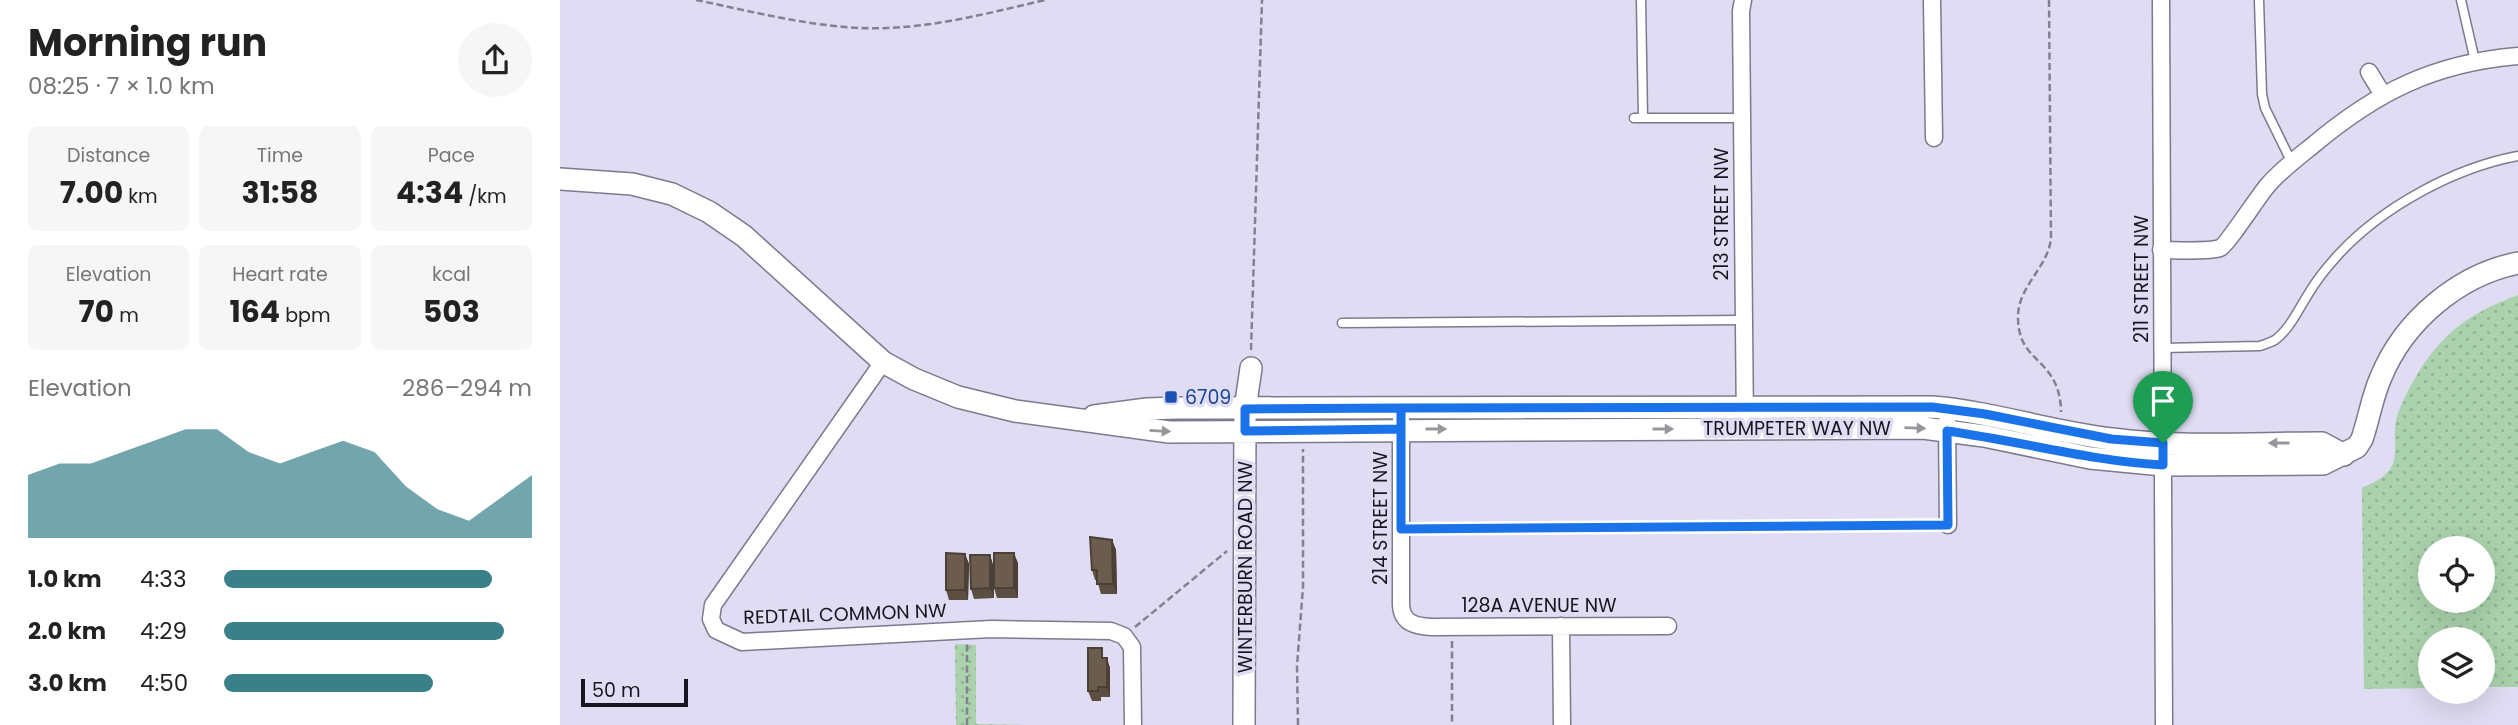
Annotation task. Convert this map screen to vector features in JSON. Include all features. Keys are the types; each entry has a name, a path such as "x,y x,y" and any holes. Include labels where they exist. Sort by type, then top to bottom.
{"street":[{"name":"213 STREET NW","path":"1743,0 1745,429"},
{"path":"1932,0 1934,138"},
{"name":"211 STREET NW","path":"2161,0 2164,725"},
{"path":"2161,250 2220,248 2228,242 2250,207 2271,182 2339,124 2383,94 2422,76 2475,61 2518,56"},
{"path":"2369,72 2383,94"},
{"path":"560,179 632,184 672,194 709,212 744,236 883,362 914,379 958,397 1015,411 1068,419"},
{"path":"2344,455 2357,447 2362,439 2380,377 2395,349 2415,322 2442,298 2472,280 2505,265 2518,263"},
{"name":"REDTAIL COMMON NW","path":"883,362 713,605 711,619 716,630 742,642 967,630 1099,629 1124,636"},
{"name":"WINTERBURN ROAD NW","path":"1244,725 1245,409 1251,368"},
{"name":"TRUMPETER WAY NW","path":"1068,419 1169,432 1245,431 1401,419 1745,407 1948,408 2102,438 2163,443 2322,443 2344,455"},
{"path":"1948,408 1948,525"},
{"name":"TRUMPETER WAY NW","path":"1068,419 1147,409 1245,409 1401,419 1745,429 1900,428 1947,431 2090,458 2163,465 2323,464 2344,455"},
{"name":"214 STREET NW","path":"1401,419 1402,612 1411,624"},
{"name":"128A AVENUE NW","path":"1411,624 1423,627 1668,625"},
{"path":"1561,626 1562,725"},
{"path":"1124,636 1132,647 1133,725"}],"lane":[{"path":"1641,0 1638,118 1742,118"},
{"path":"2259,0 2262,94 2265,108 2292,163"},
{"path":"2461,0 2475,61"},
{"path":"2162,348 2260,346 2273,342 2290,324 2311,289 2338,255 2362,231 2394,208 2455,174 2518,156"},
{"path":"1342,323 1743,320"},
{"path":"1401,529 1948,525"}],"path":[{"path":"696,0 813,23 885,29 955,21 1045,0"},
{"path":"1251,368 1262,0"},
{"path":"2049,0 2051,239 2046,259 2022,293 2018,326 2026,346 2056,384 2061,405 2060,420"},
{"path":"1297,725 1297,666 1303,587 1303,446"},
{"path":"1124,636 1229,549"},
{"path":"1452,627 1452,725"},
{"path":"967,630 967,725"}],"green space":[{"path":"2518,295 2518,687 2495,687 2495,627 2418,627 2418,688 2364,689 2362,488 2381,478 2391,468 2395,454 2395,424 2403,402 2425,362 2458,326 2485,309"},
{"path":"955,644 976,645 976,724 1025,725 956,725"}],"building":[{"path":"1090,537 1112,540 1113,584 1097,584 1097,570 1092,570"},
{"path":"946,553 965,554 965,590 946,590"},
{"path":"994,553 1014,553 1014,588 994,588"},
{"path":"970,555 990,555 990,588 971,589"},
{"path":"1088,648 1102,648 1102,658 1107,658 1107,687 1098,687 1098,691 1088,691"}],"place":[{"name":"6709","path":"1171,397"}],"route":[{"path":"2163,443 2111,439 1985,414 1932,407 1401,408 1401,429 1245,431 1245,409 1401,408 1401,529 1948,525 1947,431 2006,440 2090,458 2138,464 2163,465 2163,443"}]}
